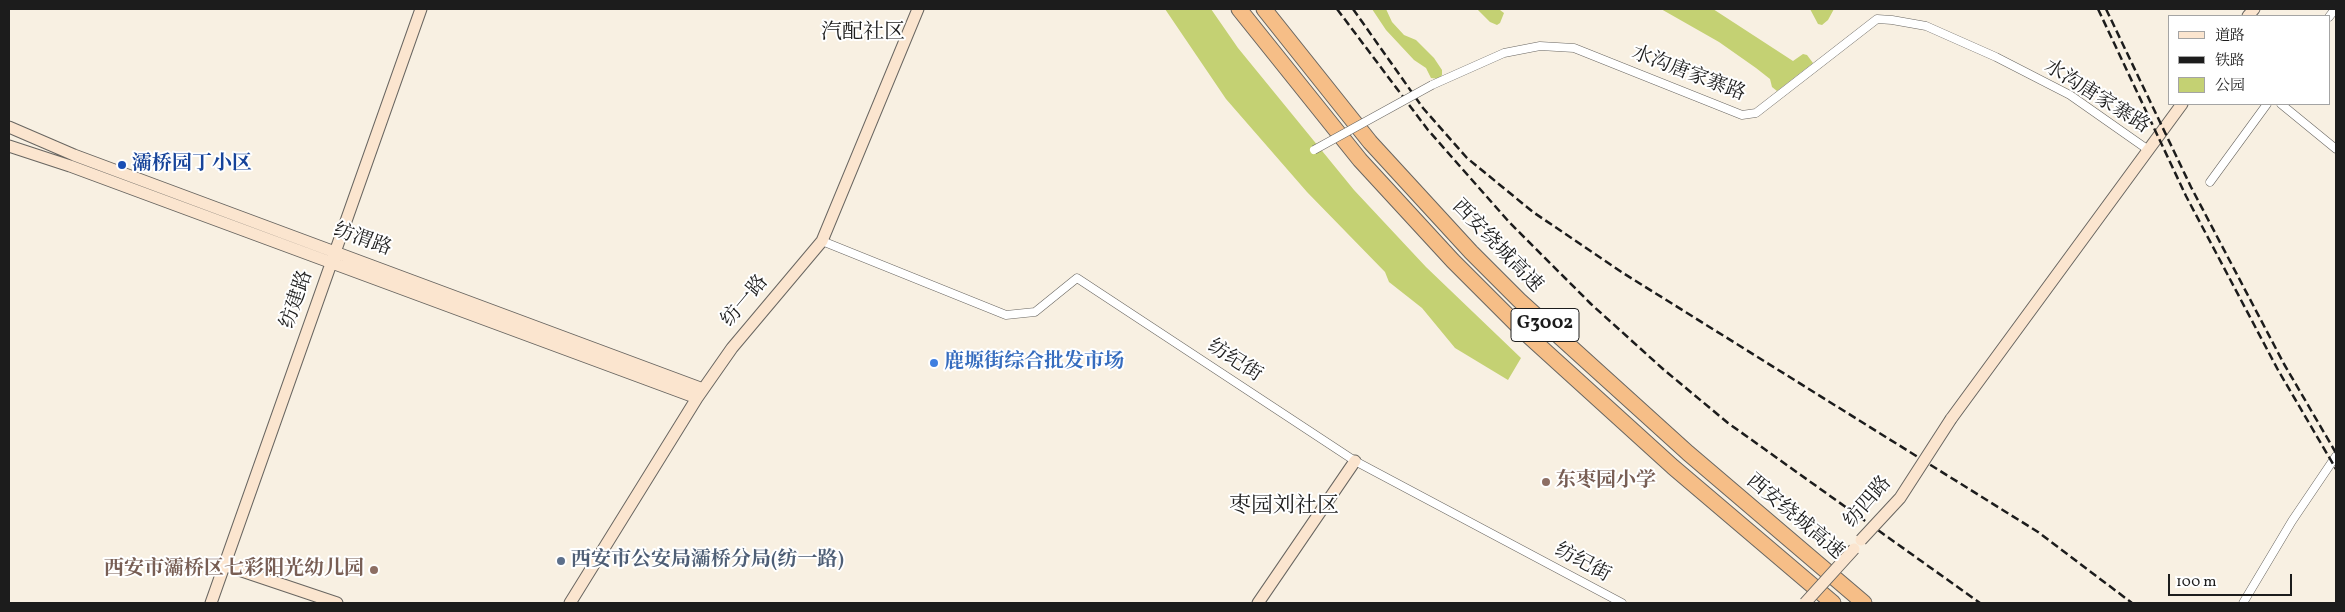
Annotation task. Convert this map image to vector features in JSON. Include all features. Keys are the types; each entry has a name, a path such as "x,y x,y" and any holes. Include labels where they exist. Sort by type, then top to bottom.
{"highway":[{"name":"西安绕城高速","path":"1239,9 1360,160 1494,302 1610,411 1833,603"},
{"name":"西安绕城高速","path":"1264,9 1370,142 1512,294 1654,424 1864,603"}],"street":[{"name":"纺建路","path":"211,603 421,9"},
{"name":"纺一路","path":"570,603 700,393 732,348 822,241 918,9"},
{"name":"水沟唐家寨路","path":"1314,150 1432,85 1504,53 1540,46 1574,48 1742,115 1756,114 1877,19 1926,26 1996,58 2070,95 2147,149"},
{"name":"纺四路","path":"1805,603 1900,498 1951,419 2147,149 2181,105"},
{"path":"2210,182 2266,105"},
{"path":"2283,105 2336,149"},
{"name":"纺渭路","path":"9,127 74,155 335,251 700,393"},
{"name":"纺渭路","path":"9,146 331,263 700,393"},
{"name":"纺纪街","path":"822,241 1006,314 1035,312 1077,278 1355,461 1622,603"},
{"path":"2243,603 2292,521 2336,456"},
{"path":"1258,603 1355,461"},
{"path":"224,565 336,603"}],"green space":[{"path":"1165,9 1211,9 1238,48 1354,190 1426,267 1521,358 1508,380 1455,348 1422,308 1389,282 1385,272 1307,192 1226,99"},
{"path":"1372,9 1386,9 1392,22 1404,35 1416,40 1434,58 1442,70 1442,75 1439,79 1431,78 1426,68 1414,60 1386,30"},
{"path":"1477,9 1500,10 1504,13 1500,23 1497,25 1490,22"},
{"path":"1661,9 1713,9 1793,61 1803,54 1807,55 1813,63 1777,91 1772,87 1770,79 1756,68 1719,42"},
{"path":"1810,9 1834,9 1828,20 1822,25 1818,24"}],"railway":[{"path":"1337,9 1428,130 1510,223 1591,304 1663,369 1728,423 1980,603"},
{"path":"1353,9 1423,108 1467,158 1533,212 1623,273 2038,532 2132,603"},
{"path":"2098,9 2186,196 2278,370 2336,469"},
{"path":"2106,9 2191,187 2284,364 2336,453"}],"place":[{"name":"灞桥园丁小区","path":"122,165"},
{"name":"鹿塬街综合批发市场","path":"934,363"},
{"name":"东枣园小学","path":"1546,482"},
{"name":"西安市公安局灞桥分局(纺一路)","path":"561,561"},
{"name":"西安市灞桥区七彩阳光幼儿园","path":"374,570"}],"district":[{"name":"汽配社区","path":"863,34"},
{"name":"枣园刘社区","path":"1284,508"}]}
